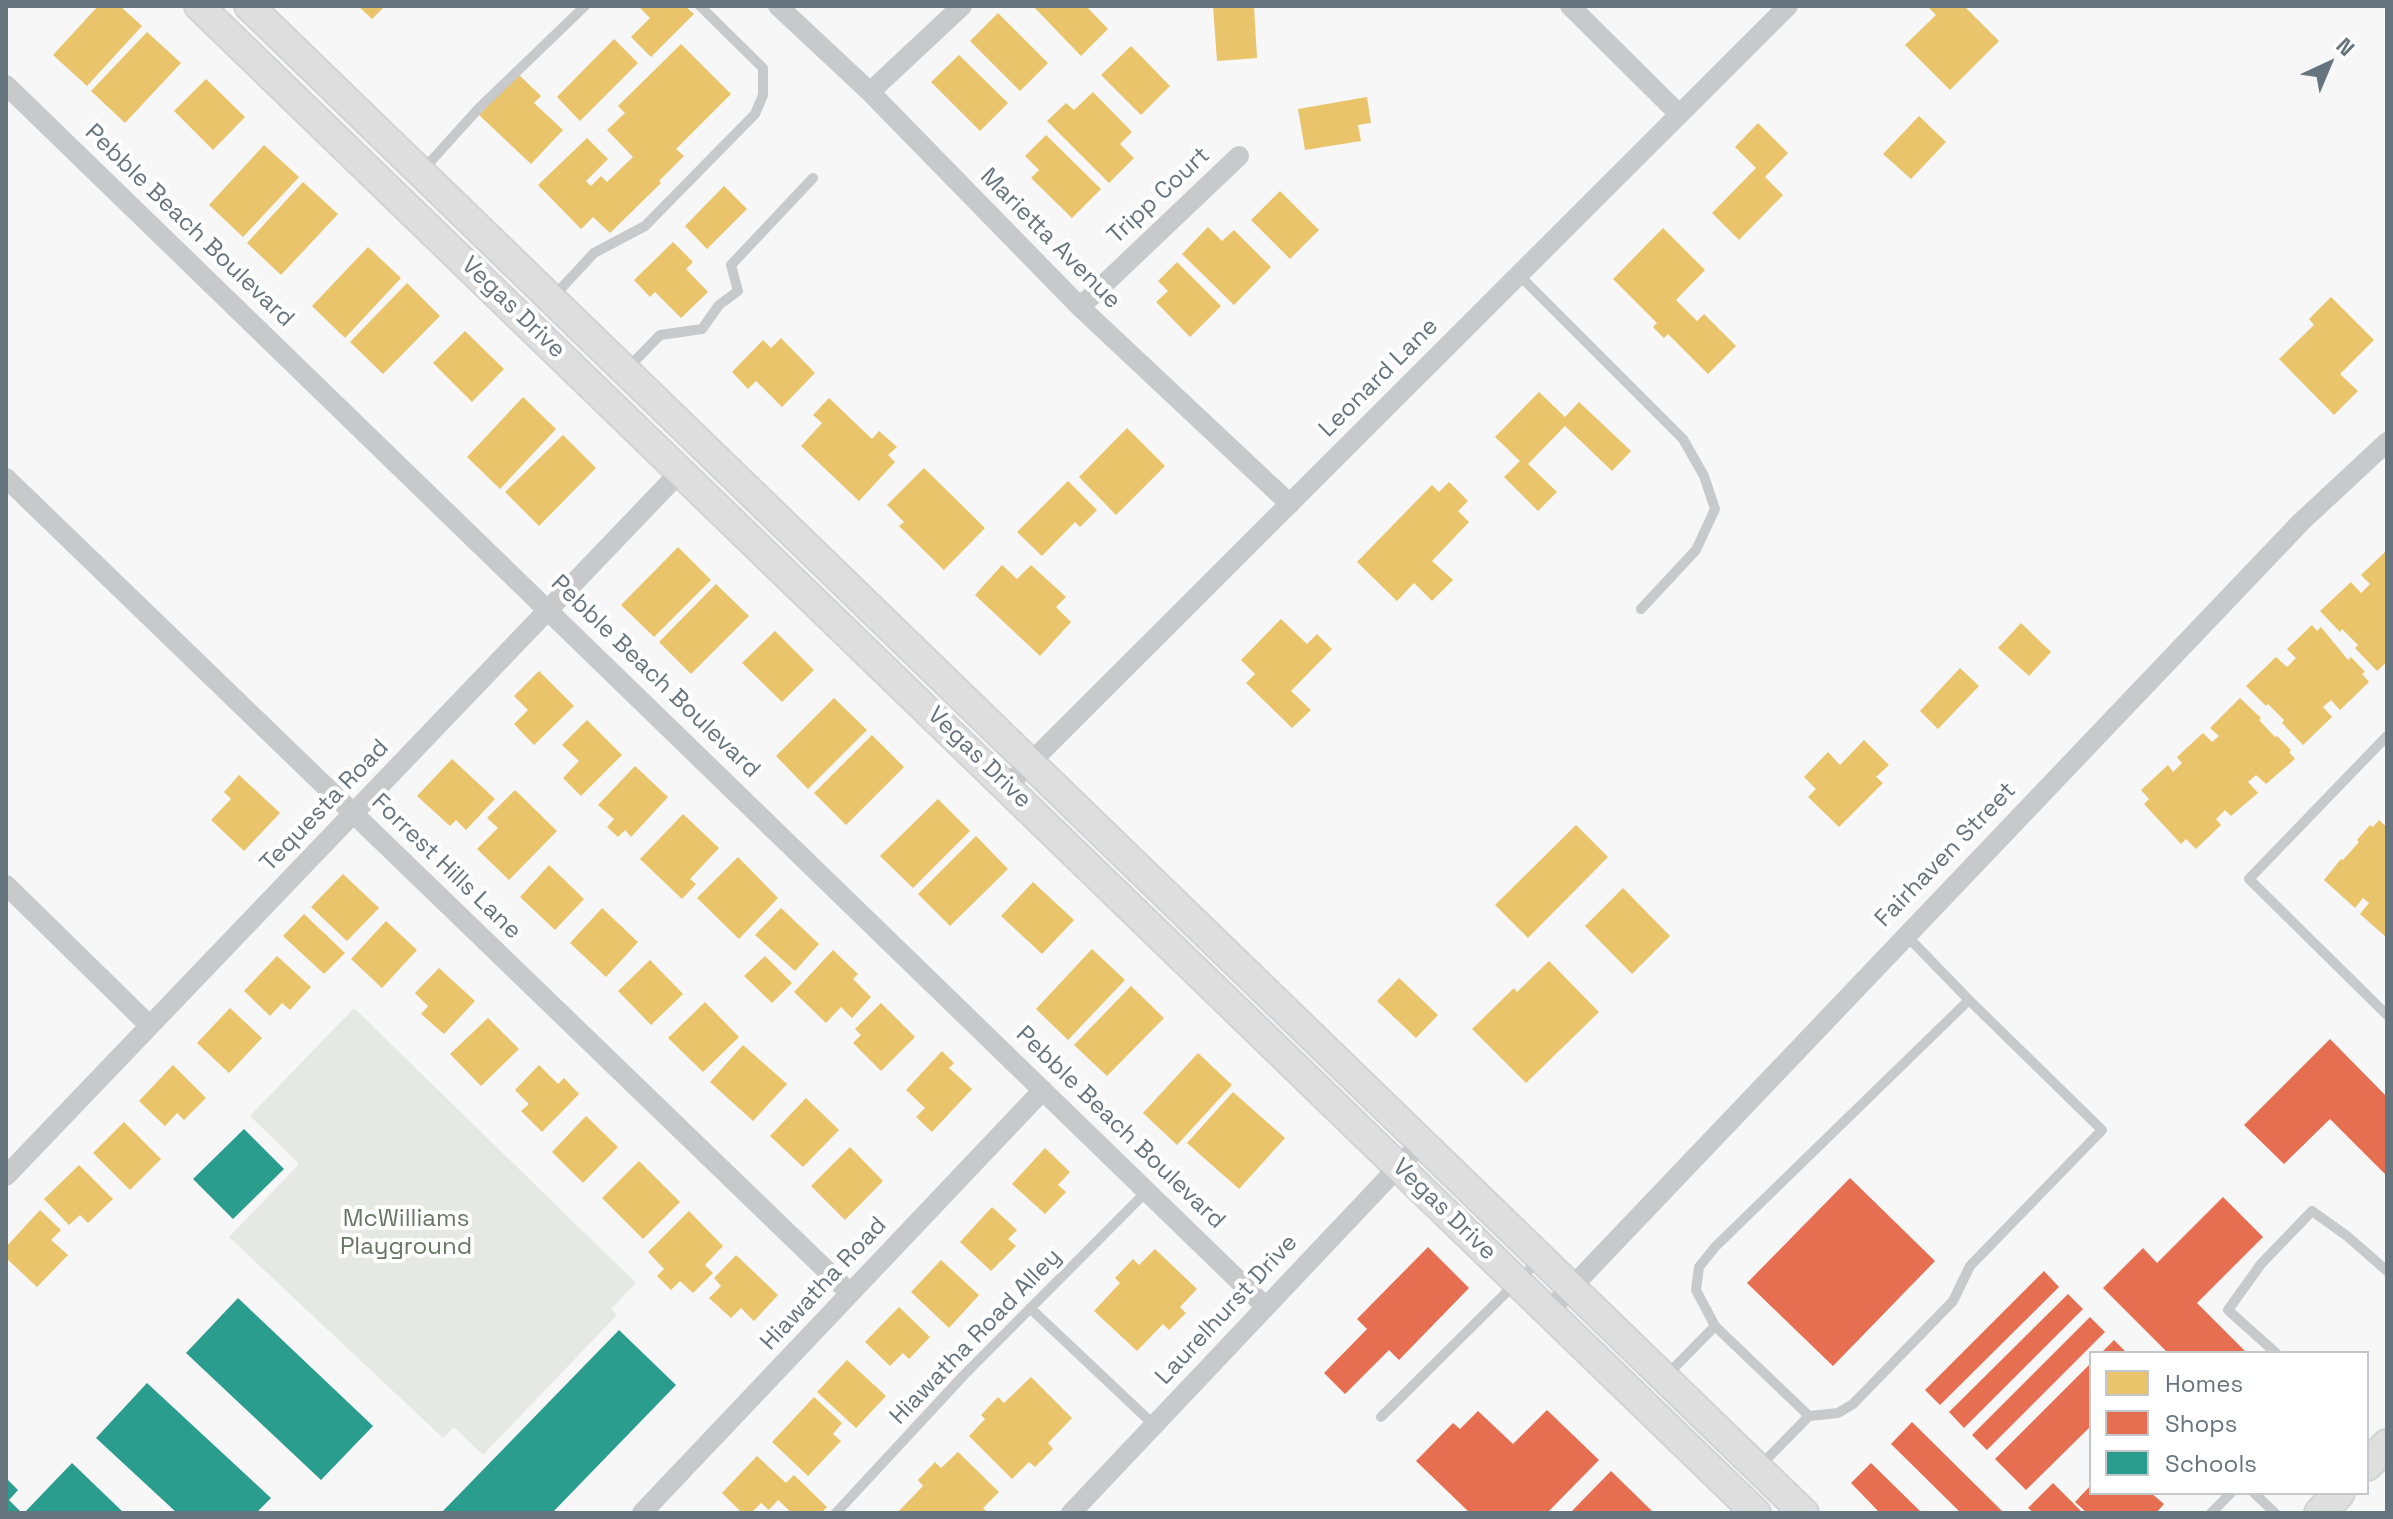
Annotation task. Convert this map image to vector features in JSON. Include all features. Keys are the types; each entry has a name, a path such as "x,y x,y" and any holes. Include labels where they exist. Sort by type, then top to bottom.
{"main road":[{"name":"Vegas Drive","path":"199,6 1756,1513"},
{"name":"Vegas Drive","path":"249,6 1804,1513"},
{"path":"528,323 551,299"},
{"path":"602,395 625,371"},
{"path":"1642,1402 1664,1379"},
{"path":"1735,1493 1758,1468"},
{"path":"2320,1513 2337,1495"}],"street":[{"name":"Marietta Avenue","path":"778,6 870,92 1080,307 1290,504"},
{"path":"870,92 962,6"},
{"path":"1570,6 1679,114"},
{"name":"Leonard Lane","path":"1007,786 1788,6"},
{"name":"Pebble Beach Boulevard","path":"6,85 1266,1307"},
{"name":"Tripp Court","path":"1080,307 1239,156"},
{"name":"Fairhaven Street","path":"1549,1311 2301,522 2387,442"},
{"name":"Tequesta Road","path":"6,1176 681,471"},
{"name":"Forrest Hills Lane","path":"6,478 850,1293"},
{"path":"6,885 150,1026"},
{"name":"Hiawatha Road","path":"642,1513 1043,1090"},
{"name":"Laurelhurst Drive","path":"1071,1513 1421,1143"}],"lane":[{"path":"421,172 479,108 585,6"},
{"path":"551,299 594,253 645,226 755,114 763,95 763,68 700,6"},
{"path":"625,371 660,335 702,329 719,305 738,291 731,265 813,178"},
{"path":"1519,275 1683,439 1704,476 1715,509 1696,550 1641,609"},
{"path":"2387,736 2249,879 2387,1015"},
{"path":"1758,1468 1809,1416 1838,1413 1853,1404 1953,1301 1970,1266 2102,1130 1906,935"},
{"path":"1809,1416 1715,1326 1696,1290 1699,1267 1715,1247 1969,1000"},
{"name":"Hiawatha Road Alley","path":"836,1513 1030,1308 1147,1191"},
{"path":"2274,1351 2228,1310 2261,1264 2312,1211 2387,1271"},
{"path":"1381,1417 1540,1259"},
{"path":"1030,1308 1154,1425"},
{"path":"1664,1379 1715,1326"},
{"path":"2211,1513 2229,1495"},
{"path":"2256,1495 2275,1513"}],"green space":[{"name":"McWilliams Playground","path":"354,1008 636,1283 611,1309 617,1315 483,1455 454,1427 443,1438 229,1237 299,1164 250,1116"}],"building: Homes":[{"path":"98,6 120,6 142,26 87,86 53,55"},
{"path":"358,6 385,6 372,19"},
{"path":"638,6 685,6 694,14 651,57 631,37 650,18"},
{"path":"1033,6 1086,6 1108,29 1081,56"},
{"path":"1213,6 1254,6 1257,58 1217,61"},
{"path":"1927,6 1964,6 1999,41 1950,90 1905,45 1936,15"},
{"path":"998,13 1048,63 1020,91 970,41"},
{"path":"147,32 181,63 125,123 91,91"},
{"path":"614,39 638,63 580,121 557,97"},
{"path":"681,44 731,94 676,149 684,156 659,181 661,183 610,233 593,217 581,229 538,185 587,138 608,159 586,181 591,186 601,176 607,182 633,157 607,130 625,113 618,106"},
{"path":"1131,46 1170,86 1141,115 1101,75"},
{"path":"959,55 1008,103 980,131 931,82"},
{"path":"518,74 541,96 534,103 563,130 531,164 479,115"},
{"path":"206,79 245,117 213,150 174,111"},
{"path":"1093,92 1132,132 1120,144 1134,158 1109,183 1047,121 1066,103 1074,110"},
{"path":"1367,97 1371,123 1358,125 1361,141 1305,150 1298,109"},
{"path":"1919,116 1946,142 1911,179 1883,154"},
{"path":"1758,123 1788,153 1765,177 1783,195 1739,240 1712,213 1756,168 1735,147"},
{"path":"1046,135 1101,189 1072,218 1031,178 1039,170 1025,156"},
{"path":"264,145 299,177 243,237 209,205"},
{"path":"303,182 338,214 281,275 247,243"},
{"path":"724,186 747,209 707,249 685,226"},
{"path":"1280,191 1319,230 1290,259 1251,220"},
{"path":"1208,227 1222,241 1234,230 1271,267 1234,305 1182,254"},
{"path":"1663,228 1705,270 1676,300 1697,321 1704,314 1736,346 1708,374 1668,334 1664,338 1653,327 1657,323 1613,279"},
{"path":"673,242 693,262 686,269 708,292 681,318 655,292 650,297 634,280"},
{"path":"368,247 401,278 345,338 312,306"},
{"path":"1177,262 1221,306 1190,337 1156,302 1168,291 1158,281"},
{"path":"407,283 440,316 383,374 350,342"},
{"path":"2331,297 2374,340 2340,374 2358,391 2334,415 2279,359 2314,325 2309,319"},
{"path":"465,331 504,369 472,402 433,363"},
{"path":"781,338 815,373 782,407 756,381 748,389 732,372 763,340 771,348"},
{"path":"1539,392 1565,417 1579,402 1631,451 1612,471 1565,426 1528,464 1557,492 1538,511 1504,477 1520,461 1495,437"},
{"path":"523,397 556,429 500,489 467,457"},
{"path":"829,398 872,439 879,431 897,447 888,455 895,462 859,501 801,446 822,423 813,415"},
{"path":"1127,428 1165,466 1116,515 1079,477"},
{"path":"563,435 596,468 539,526 505,492"},
{"path":"924,468 985,528 944,570 899,526 904,522 887,505"},
{"path":"1068,481 1097,510 1080,527 1075,522 1042,556 1017,532"},
{"path":"1449,482 1468,501 1458,511 1469,522 1432,561 1453,580 1432,601 1414,583 1397,601 1357,562 1432,485 1439,492"},
{"path":"678,547 711,580 654,637 621,605"},
{"path":"2387,550 2387,662 2377,671 2355,648 2358,645 2320,611 2351,582 2361,593 2370,584 2361,575"},
{"path":"1002,565 1017,579 1031,565 1066,597 1056,607 1071,622 1040,656 975,595"},
{"path":"716,584 749,616 691,674 659,642"},
{"path":"1281,619 1307,644 1317,634 1332,649 1291,691 1311,710 1292,728 1246,683 1255,674 1241,660"},
{"path":"2021,623 2051,652 2029,676 1998,648"},
{"path":"2312,625 2317,631 2321,627 2348,660 2351,657 2365,672 2362,674 2369,682 2340,710 2331,700 2323,707 2332,717 2303,745 2282,723 2284,720 2246,686 2276,657 2287,667 2296,658 2287,649"},
{"path":"775,631 814,670 782,702 742,663"},
{"path":"1960,668 1979,686 1938,729 1920,711"},
{"path":"539,671 574,706 534,745 514,724 528,710 514,696"},
{"path":"834,698 867,730 808,789 776,756"},
{"path":"2240,698 2291,750 2289,752 2295,759 2266,784 2256,775 2248,782 2258,793 2231,816 2225,810 2216,819 2221,825 2196,849 2186,839 2181,844 2144,804 2149,799 2141,790 2168,765 2173,772 2182,763 2177,757 2203,733 2212,742 2219,736 2210,728"},
{"path":"587,720 622,755 581,796 563,778 579,761 562,745"},
{"path":"872,735 904,767 846,825 814,793"},
{"path":"1864,740 1889,765 1876,777 1883,783 1839,827 1808,797 1816,789 1804,777 1828,752 1840,765"},
{"path":"452,759 495,799 466,830 456,820 450,826 417,796"},
{"path":"635,766 668,797 631,837 625,830 618,837 607,827 614,819 598,805"},
{"path":"239,775 280,813 244,851 211,820 231,799 224,792"},
{"path":"515,790 557,831 509,880 477,849 498,828 487,818"},
{"path":"938,799 970,831 913,888 880,856"},
{"path":"683,814 719,848 690,879 696,884 682,899 640,859"},
{"path":"2379,820 2387,827 2387,938 2360,914 2369,903 2363,898 2355,908 2324,880 2359,842 2357,840 2370,825 2373,827"},
{"path":"1576,825 1608,857 1528,938 1495,905"},
{"path":"976,836 1008,869 950,926 918,894"},
{"path":"738,857 778,898 739,939 697,898"},
{"path":"549,865 584,899 555,930 520,897"},
{"path":"343,874 379,908 347,941 311,907"},
{"path":"1033,882 1074,920 1042,954 1001,916"},
{"path":"1623,888 1670,936 1632,974 1585,926"},
{"path":"602,908 638,942 606,977 570,943"},
{"path":"781,908 819,944 795,971 755,935"},
{"path":"304,914 345,953 324,974 283,936"},
{"path":"386,921 417,950 382,988 351,959"},
{"path":"1092,949 1125,980 1068,1040 1036,1009"},
{"path":"833,950 858,974 853,979 871,997 852,1018 841,1007 826,1023 794,992"},
{"path":"277,956 311,987 290,1010 282,1003 270,1016 244,991"},
{"path":"765,956 792,983 772,1003 744,976"},
{"path":"650,960 683,994 651,1025 618,991"},
{"path":"1549,961 1599,1012 1526,1083 1472,1029 1514,988 1517,992"},
{"path":"439,968 475,1001 444,1034 421,1014 428,1006 415,993"},
{"path":"1399,978 1438,1015 1416,1038 1377,1001"},
{"path":"1131,986 1164,1018 1107,1076 1074,1045"},
{"path":"705,1002 739,1037 703,1072 668,1038"},
{"path":"881,1003 915,1037 881,1071 853,1043 861,1035 855,1029"},
{"path":"230,1008 262,1038 229,1073 197,1043"},
{"path":"488,1018 519,1049 481,1086 450,1054"},
{"path":"743,1045 787,1084 753,1121 710,1082"},
{"path":"942,1051 954,1063 949,1068 972,1089 932,1132 916,1117 925,1108 906,1090"},
{"path":"1198,1053 1232,1085 1177,1145 1143,1113"},
{"path":"173,1065 206,1098 184,1120 177,1113 165,1126 139,1101"},
{"path":"539,1065 558,1084 564,1078 579,1094 542,1132 521,1111 529,1104 515,1090"},
{"path":"1233,1092 1285,1138 1239,1189 1187,1143"},
{"path":"806,1098 839,1130 803,1167 770,1136"},
{"path":"586,1116 618,1147 583,1183 552,1152"},
{"path":"124,1122 161,1159 130,1190 93,1153"},
{"path":"850,1147 883,1181 845,1220 811,1186"},
{"path":"1045,1148 1070,1172 1058,1185 1066,1192 1045,1214 1012,1184"},
{"path":"639,1161 680,1202 643,1239 602,1198"},
{"path":"79,1165 113,1199 88,1223 80,1215 69,1225 44,1199"},
{"path":"992,1207 1017,1230 1008,1239 1016,1246 991,1271 960,1242"},
{"path":"40,1210 61,1230 51,1240 68,1255 37,1287 6,1258 6,1247"},
{"path":"689,1211 723,1246 705,1265 713,1273 693,1293 680,1281 671,1290 657,1276 664,1269 648,1252"},
{"path":"1155,1249 1197,1289 1180,1307 1186,1313 1169,1330 1163,1324 1137,1351 1094,1311 1120,1283 1115,1278 1133,1259 1139,1265"},
{"path":"736,1255 778,1295 754,1321 741,1308 731,1318 709,1298 721,1286 714,1278"},
{"path":"941,1260 979,1295 949,1328 911,1292"},
{"path":"899,1307 930,1337 909,1359 903,1353 890,1366 865,1342"},
{"path":"847,1360 886,1396 856,1428 817,1392"},
{"path":"1031,1377 1072,1418 1048,1443 1053,1449 1035,1467 1029,1462 1012,1479 969,1436 985,1419 981,1415 998,1397 1004,1403"},
{"path":"814,1397 842,1423 833,1434 841,1441 808,1476 772,1442"},
{"path":"958,1452 999,1492 983,1508 988,1513 897,1513 923,1486 918,1480 935,1462 941,1468"},
{"path":"757,1456 786,1483 794,1475 827,1507 821,1513 792,1513 778,1500 769,1510 761,1503 751,1513 742,1513 722,1493"}],"building: Shops":[{"path":"2330,1039 2387,1097 2387,1176 2330,1119 2284,1164 2244,1125"},
{"path":"1850,1178 1935,1261 1833,1366 1747,1283"},
{"path":"2223,1197 2263,1237 2197,1303 2245,1351 2166,1351 2103,1288 2143,1248 2157,1263"},
{"path":"1428,1247 1469,1288 1399,1360 1389,1350 1345,1394 1324,1373 1367,1329 1357,1319"},
{"path":"2044,1271 2059,1287 1940,1405 1925,1390"},
{"path":"2068,1294 2083,1309 1964,1428 1949,1412"},
{"path":"2090,1317 2105,1332 1987,1450 1972,1435"},
{"path":"2114,1340 2125,1351 2103,1351"},
{"path":"2089,1365 2089,1428 2026,1490 1995,1459"},
{"path":"1547,1410 1599,1460 1547,1513 1470,1513 1416,1461 1453,1423 1460,1429 1478,1411 1513,1444"},
{"path":"1912,1422 2004,1513 1961,1513 1891,1444"},
{"path":"1871,1463 1922,1513 1880,1513 1851,1483"},
{"path":"1611,1471 1654,1513 1570,1513"},
{"path":"2053,1483 2083,1513 2034,1513 2028,1508"},
{"path":"2089,1487 2089,1495 2153,1495 2164,1504 2156,1513 2087,1513 2075,1502"}],"building: Schools":[{"path":"244,1129 284,1169 233,1219 193,1179"},
{"path":"238,1298 373,1426 321,1480 186,1353"},
{"path":"619,1330 676,1385 552,1513 441,1513"},
{"path":"147,1383 271,1498 256,1513 177,1513 96,1438"},
{"path":"72,1463 124,1513 24,1513"},
{"path":"6,1478 18,1490 9,1500 22,1513 6,1513"}]}
